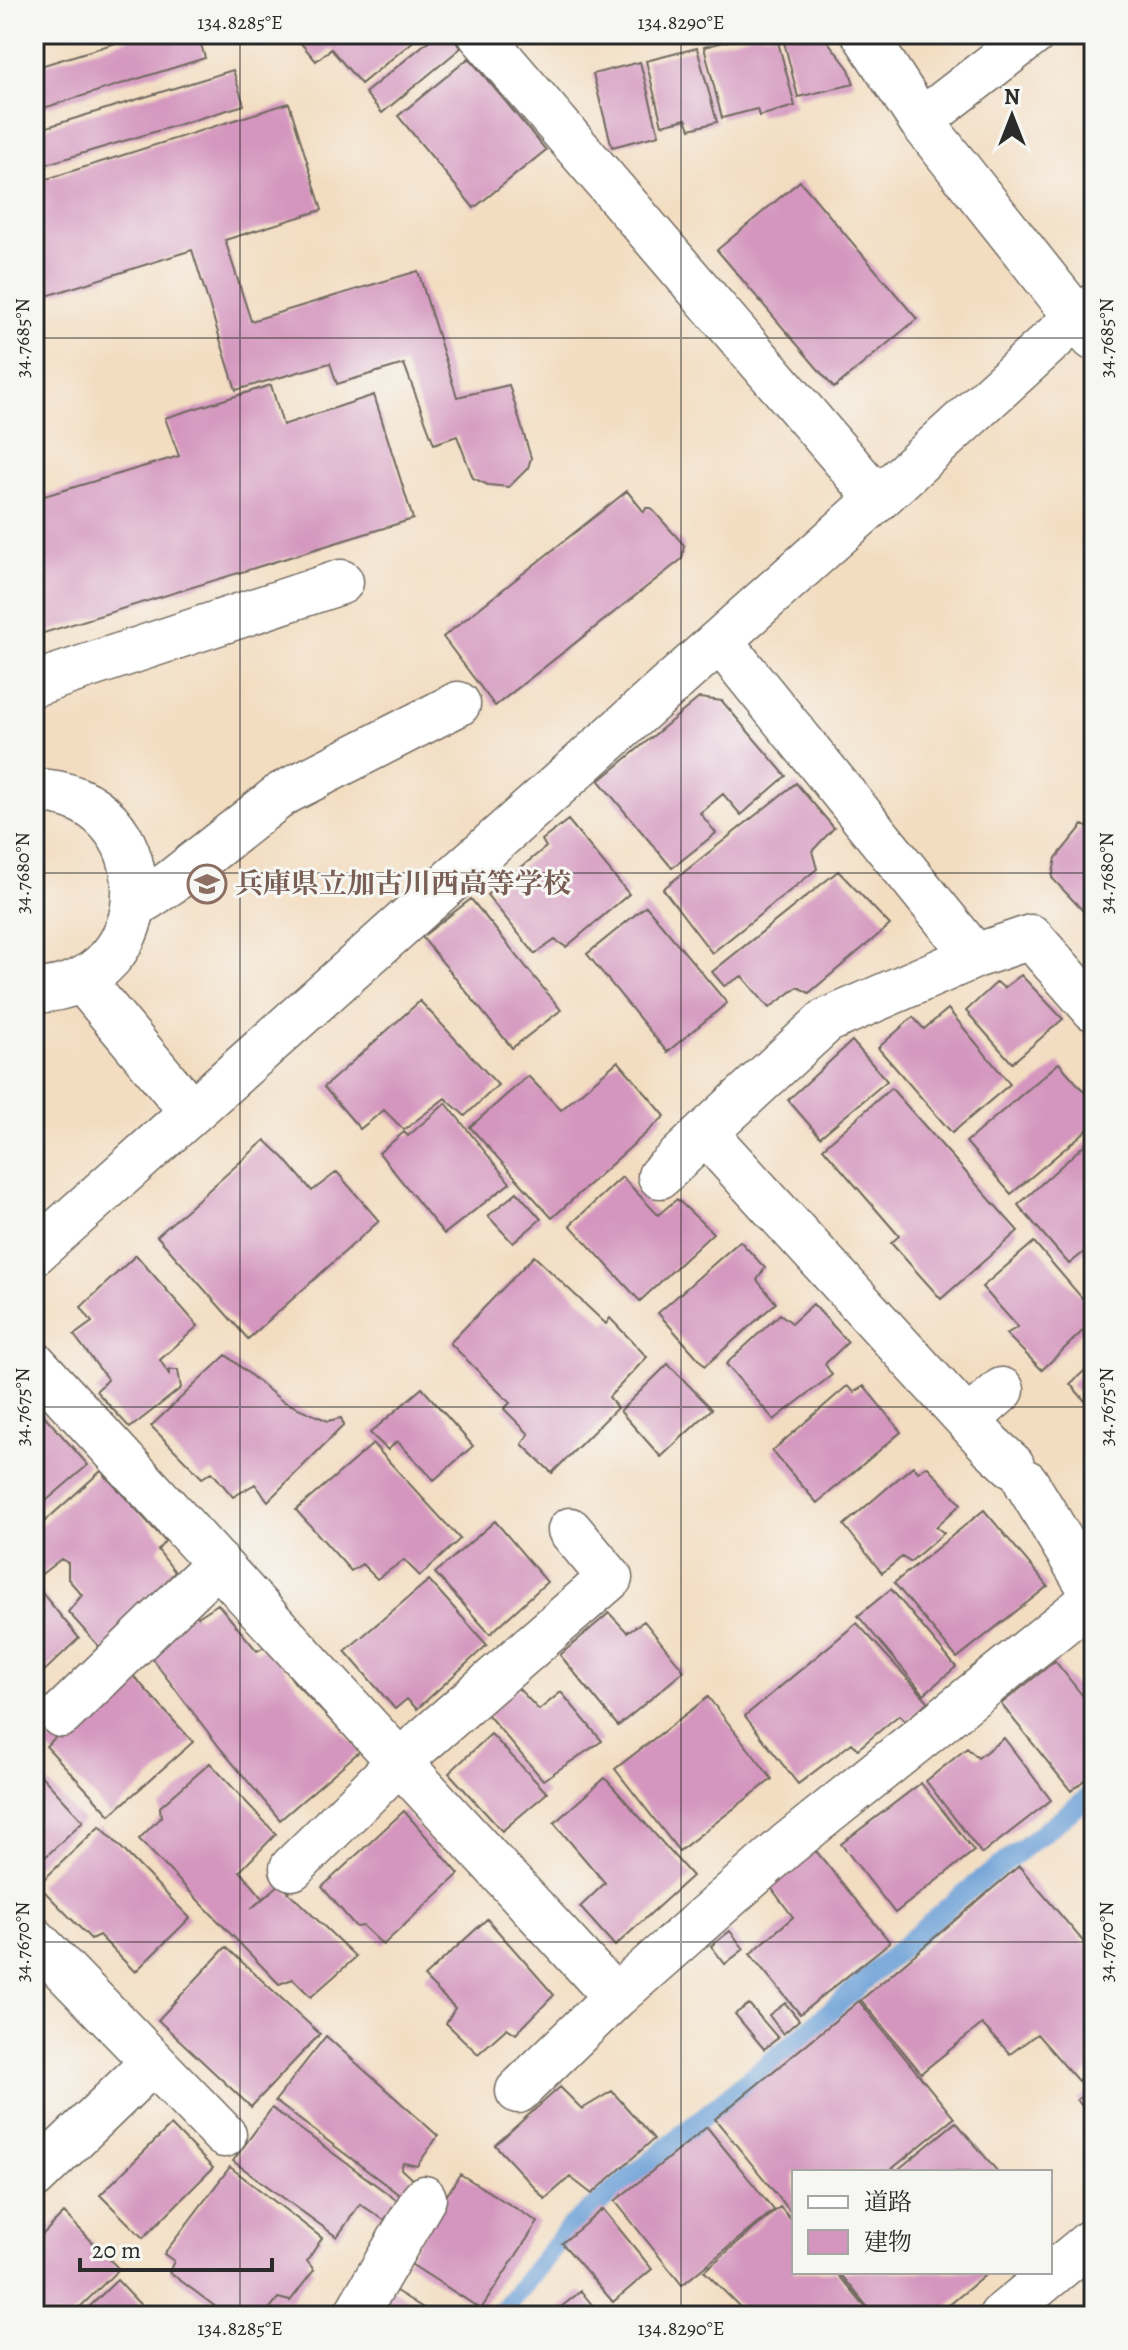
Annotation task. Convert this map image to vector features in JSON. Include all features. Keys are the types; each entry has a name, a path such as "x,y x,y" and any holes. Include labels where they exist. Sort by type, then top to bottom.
{"street":[{"path":"480,34 878,499"},
{"path":"34,1253 878,499 1088,321 921,121 864,34"},
{"path":"921,121 1033,34"},
{"path":"34,684 341,582"},
{"path":"720,641 975,956"},
{"path":"135,906 171,882 282,794 458,704"},
{"path":"34,791 50,791 81,801 106,819 125,845 135,875 135,906 126,937 107,962 82,980 52,990 34,991"},
{"path":"660,1176 826,1021 975,956 1031,937 1094,1009"},
{"path":"82,980 192,1112"},
{"path":"518,2091 615,1997 787,1845 1094,1597 1019,1473 705,1133"},
{"path":"34,1363 615,1997"},
{"path":"968,1420 1002,1390"},
{"path":"292,1868 399,1762 610,1578 570,1530"},
{"path":"61,1715 218,1563"},
{"path":"34,1939 224,2135"},
{"path":"34,2177 153,2062"},
{"path":"355,2316 424,2198"},
{"path":"1052,2274 1094,2239"},
{"path":"1001,2316 1052,2274"}],"building":[{"path":"145,34 198,34 205,58 34,111 34,68"},
{"path":"293,34 422,34 361,84 331,49 316,61"},
{"path":"437,34 449,34 461,48 382,113 365,93"},
{"path":"755,34 776,34 795,106 759,116 757,109 722,118 704,47"},
{"path":"782,34 822,34 849,69 854,84 798,97"},
{"path":"697,48 717,122 690,129 686,119 662,125 646,61"},
{"path":"469,58 546,150 474,208 398,116"},
{"path":"640,62 659,135 612,147 593,74"},
{"path":"233,70 244,105 34,168 34,131"},
{"path":"289,103 322,210 225,240 251,321 418,271 457,397 509,385 531,458 528,468 509,487 488,485 473,478 457,436 434,444 404,364 337,384 330,363 236,390 192,250 34,300 34,183"},
{"path":"800,181 917,319 834,388 717,250"},
{"path":"271,385 283,425 374,395 413,519 34,636 34,499 179,456 165,418"},
{"path":"627,491 644,512 646,508 651,508 684,545 682,559 495,706 443,637"},
{"path":"699,698 722,701 786,776 741,815 723,794 700,813 716,833 672,868 599,781"},
{"path":"796,783 834,828 812,851 817,869 712,953 663,889"},
{"path":"568,820 629,894 566,947 555,940 535,954 487,895 546,847 542,840"},
{"path":"1083,825 1092,830 1094,828 1094,909 1087,915 1052,878 1056,858"},
{"path":"838,871 890,925 809,993 798,987 769,1008 742,976 724,986 712,972"},
{"path":"471,899 561,1010 512,1048 422,937"},
{"path":"646,906 727,1003 667,1052 587,954"},
{"path":"1021,975 1063,1019 1012,1063 966,1011 997,982 1004,988"},
{"path":"420,1001 498,1085 465,1116 445,1098 404,1130 384,1110 360,1129 324,1087"},
{"path":"948,1009 1010,1084 952,1133 878,1048 913,1017 924,1029"},
{"path":"852,1041 887,1081 820,1137 788,1100"},
{"path":"618,1061 665,1116 552,1218 470,1127 528,1076 561,1110"},
{"path":"1059,1063 1094,1103 1094,1124 1011,1194 966,1142"},
{"path":"891,1088 1018,1231 941,1299 891,1243 899,1236 823,1148"},
{"path":"446,1103 510,1183 444,1234 379,1153 404,1132 408,1136"},
{"path":"1094,1136 1094,1244 1069,1264 1018,1205"},
{"path":"265,1140 312,1191 337,1172 379,1221 248,1339 157,1236"},
{"path":"622,1177 658,1215 677,1199 713,1233 640,1301 570,1225"},
{"path":"517,1192 541,1219 513,1243 488,1216"},
{"path":"740,1241 765,1268 757,1280 776,1303 705,1366 658,1313"},
{"path":"1034,1242 1094,1312 1094,1320 1042,1370 1006,1334 1018,1327 982,1287"},
{"path":"136,1255 198,1326 160,1360 169,1374 169,1370 178,1370 181,1388 130,1428 96,1391 108,1380 74,1335 92,1322 81,1307"},
{"path":"534,1256 606,1324 610,1318 647,1357 609,1397 617,1408 552,1473 522,1444 529,1434 504,1409 510,1403 450,1343"},
{"path":"813,1304 848,1342 825,1364 832,1375 774,1420 726,1364 780,1314 792,1323"},
{"path":"226,1355 282,1401 328,1421 341,1418 344,1425 268,1501 255,1484 233,1497 212,1472 202,1478 151,1426"},
{"path":"1094,1362 1094,1411 1070,1384"},
{"path":"668,1364 712,1409 661,1457 620,1411"},
{"path":"847,1386 854,1392 864,1386 901,1432 817,1503 772,1451"},
{"path":"422,1388 473,1446 434,1480 397,1441 388,1450 370,1433"},
{"path":"34,1404 88,1465 34,1511"},
{"path":"373,1444 460,1539 420,1576 404,1560 377,1579 362,1564 351,1571 296,1510"},
{"path":"913,1466 918,1472 927,1466 961,1504 936,1527 944,1533 910,1562 902,1557 882,1573 844,1525"},
{"path":"101,1471 165,1541 158,1550 175,1572 103,1651 68,1612 82,1595 68,1579 68,1563 61,1559 34,1580 34,1531"},
{"path":"984,1510 1048,1586 957,1658 894,1583"},
{"path":"495,1521 547,1582 490,1634 435,1573"},
{"path":"429,1580 487,1645 417,1709 407,1699 395,1709 345,1651"},
{"path":"34,1583 79,1638 34,1681"},
{"path":"891,1589 956,1667 924,1694 858,1616"},
{"path":"218,1604 257,1651 268,1645 295,1683 360,1751 280,1820 147,1652 193,1612 198,1617"},
{"path":"609,1613 627,1632 644,1621 684,1671 618,1726 560,1655"},
{"path":"857,1623 928,1701 906,1722 899,1715 858,1749 852,1743 798,1784 745,1716"},
{"path":"1055,1661 1094,1710 1094,1772 1071,1791 1001,1704"},
{"path":"129,1671 193,1742 110,1815 46,1746"},
{"path":"517,1687 539,1710 561,1692 602,1741 543,1780 487,1714"},
{"path":"708,1697 772,1779 679,1851 615,1769"},
{"path":"491,1734 547,1793 502,1831 449,1773"},
{"path":"1004,1738 1051,1800 982,1854 926,1781 967,1748 978,1758"},
{"path":"210,1763 276,1834 240,1871 263,1898 251,1909 280,1884 356,1957 311,1997 293,1979 279,1984 139,1839 161,1817 160,1807"},
{"path":"34,1768 83,1821 34,1868"},
{"path":"605,1778 692,1876 615,1946 580,1907 605,1883 554,1823"},
{"path":"921,1783 974,1851 895,1913 841,1844"},
{"path":"404,1811 459,1874 383,1945 363,1926 356,1927 322,1887"},
{"path":"100,1826 190,1918 135,1972 99,1935 91,1939 38,1885"},
{"path":"816,1851 890,1942 800,2014 750,1954 793,1917 769,1885"},
{"path":"1019,1866 1094,1954 1094,2066 1078,2081 1037,2034 1010,2054 982,2024 921,2073 861,2000"},
{"path":"487,1919 554,1995 516,2034 507,2028 478,2054 446,2023 455,2008 424,1977"},
{"path":"730,1931 744,1949 725,1964 711,1946"},
{"path":"226,1947 320,2034 251,2107 158,2020"},
{"path":"859,2001 954,2118 890,2170 792,2170 792,2214 715,2119"},
{"path":"785,2003 799,2020 783,2034 769,2015"},
{"path":"749,2004 778,2038 764,2049 735,2014"},
{"path":"326,2036 438,2136 417,2166 403,2163 401,2169 413,2180 401,2196 275,2101"},
{"path":"1094,2086 1094,2121 1077,2100"},
{"path":"560,2087 582,2109 612,2091 654,2139 592,2194 570,2177 545,2199 495,2145"},
{"path":"272,2108 399,2202 384,2220 360,2204 337,2237 233,2161"},
{"path":"956,2122 996,2170 897,2170"},
{"path":"171,2125 213,2168 143,2238 100,2195"},
{"path":"707,2127 774,2210 682,2285 615,2201"},
{"path":"230,2167 322,2238 307,2261 314,2270 290,2301 278,2298 264,2316 228,2316 169,2272 174,2261 164,2254"},
{"path":"460,2174 538,2222 481,2309 406,2261"},
{"path":"780,2207 792,2221 792,2274 838,2274 870,2313 867,2316 749,2316 704,2271"},
{"path":"603,2209 652,2269 613,2302 562,2243"},
{"path":"64,2213 119,2269 71,2316 34,2316 34,2243"},
{"path":"841,2274 987,2274 936,2316 875,2316"},
{"path":"117,2280 151,2316 80,2316"},
{"path":"388,2286 436,2316 365,2316"},
{"path":"581,2291 601,2316 550,2316"}],"waterway":[{"path":"498,2316 570,2227 798,2039 955,1901 1094,1793"}],"place":[{"name":"兵庫県立加古川西高等学校","path":"207,884"}]}
